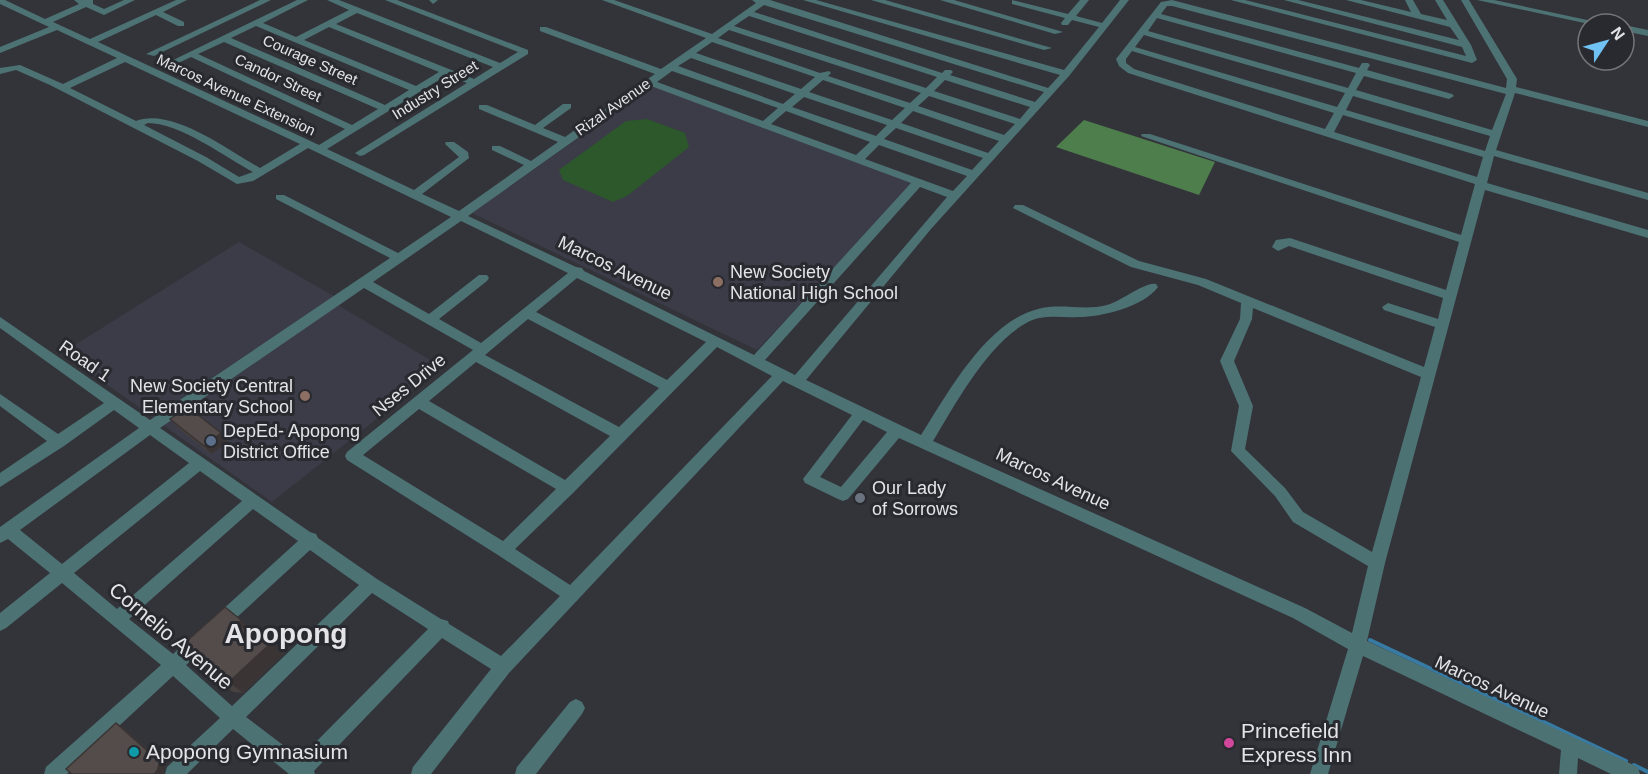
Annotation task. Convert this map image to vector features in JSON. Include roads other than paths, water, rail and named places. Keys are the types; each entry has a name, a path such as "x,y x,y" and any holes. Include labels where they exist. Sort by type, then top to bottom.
{"street":[{"path":"94,17 131,0"},
{"path":"89,43 183,0"},
{"path":"151,54 267,0"},
{"path":"172,63 304,0"},
{"path":"331,0 357,10 404,17 501,67"},
{"path":"389,0 404,17"},
{"path":"606,0 1005,139"},
{"path":"807,0 1066,74"},
{"path":"875,0 1047,48"},
{"path":"1071,0 1084,2"},
{"path":"798,381 955,196 1049,90 1066,74 1125,0"},
{"path":"1235,0 1472,60 1466,45 1439,0"},
{"path":"1288,0 1466,45"},
{"path":"1350,0 1380,4 1418,17 1455,25"},
{"path":"1409,0 1418,17"},
{"path":"1319,774 1358,645 1377,563 1489,154 1511,91 1512,79 1465,0"},
{"path":"1481,0 1576,19"},
{"name":"Marcos Avenue Extension","path":"0,1 460,216"},
{"path":"45,22 86,1 104,12"},
{"path":"761,1 1049,90"},
{"name":"Rizal Avenue","path":"5,533 151,427 460,216 728,27 761,1"},
{"path":"921,32 950,1 1058,32"},
{"path":"1002,16 1016,1 1104,26"},
{"path":"1033,65 1084,2"},
{"path":"1300,2 1306,19"},
{"path":"1648,124 1371,56 1176,3 1164,4 1121,59 1123,66 1131,71 1648,234"},
{"path":"296,40 357,10"},
{"path":"156,12 181,24"},
{"path":"747,13 855,50 1036,106"},
{"path":"1155,15 1449,96"},
{"name":"Industry Street","path":"360,153 525,52 404,17"},
{"path":"255,23 417,90"},
{"path":"764,125 888,23"},
{"path":"328,24 474,83"},
{"path":"0,50 57,27"},
{"path":"728,27 1020,122"},
{"path":"543,29 785,107 974,175"},
{"path":"1143,32 1496,134"},
{"name":"Courage Street","path":"223,38 385,109"},
{"path":"857,160 974,47"},
{"path":"1130,48 1340,112 1648,197"},
{"name":"Candor Street","path":"191,54 353,129"},
{"path":"689,54 990,157"},
{"path":"1328,133 1349,91 1371,56"},
{"path":"63,88 123,59"},
{"path":"0,71 17,67 63,88 202,159 237,181 246,181 306,145"},
{"path":"318,150 446,72"},
{"path":"649,82 955,196"},
{"path":"536,129 567,106"},
{"path":"483,107 565,141"},
{"path":"134,126 151,120 167,124 190,133 260,172"},
{"path":"1146,135 1465,240"},
{"path":"415,194 464,158 464,154 450,144"},
{"path":"496,148 532,165"},
{"path":"757,360 918,182"},
{"path":"280,197 397,257"},
{"path":"1020,208 1135,264 1202,282 1429,375"},
{"name":"Marcos Avenue","path":"460,216 578,271 782,374 1299,613 1358,645 1631,774"},
{"path":"1278,247 1283,241 1290,242 1450,296"},
{"name":"Nses Drive","path":"570,594 504,550 352,456 578,271"},
{"path":"430,320 483,278"},
{"path":"362,281 621,435"},
{"path":"925,441 976,364 1011,327 1039,313 1088,313 1113,309 1130,302 1152,287"},
{"path":"1247,301 1246,319 1227,362 1246,406 1238,451 1276,488 1298,517 1377,563"},
{"path":"1388,307 1442,325"},
{"path":"527,313 669,387"},
{"name":"Road 1","path":"1,323 151,427 252,501 311,539 371,584 442,626 503,667"},
{"path":"504,550 716,340"},
{"path":"420,774 503,667 570,594 782,374"},
{"path":"0,399 59,442"},
{"path":"419,402 568,489"},
{"path":"0,481 114,403"},
{"path":"862,412 810,479 843,495 898,429"},
{"path":"0,623 199,463"},
{"path":"117,619 252,501"},
{"name":"Cornelio Avenue","path":"5,533 117,619 233,718 302,773"},
{"path":"53,774 311,539"},
{"path":"174,774 371,584"},
{"path":"302,773 442,626"},
{"path":"524,774 576,708"},
{"path":"1568,774 1570,746"}],"waterway":[{"path":"1370,640 1626,761"},
{"path":"1634,765 1648,772"}],"place":[{"name":"New Society National High School","path":"718,282"},
{"name":"New Society Central Elementary School","path":"305,396"},
{"name":"DepEd- Apopong District Office","path":"211,441"},
{"name":"Our Lady of Sorrows","path":"860,498"},
{"name":"Princefield Express Inn","path":"1229,743"},
{"name":"Apopong Gymnasium","path":"134,752"}],"district":[{"name":"Apopong","path":"286,633"}]}
